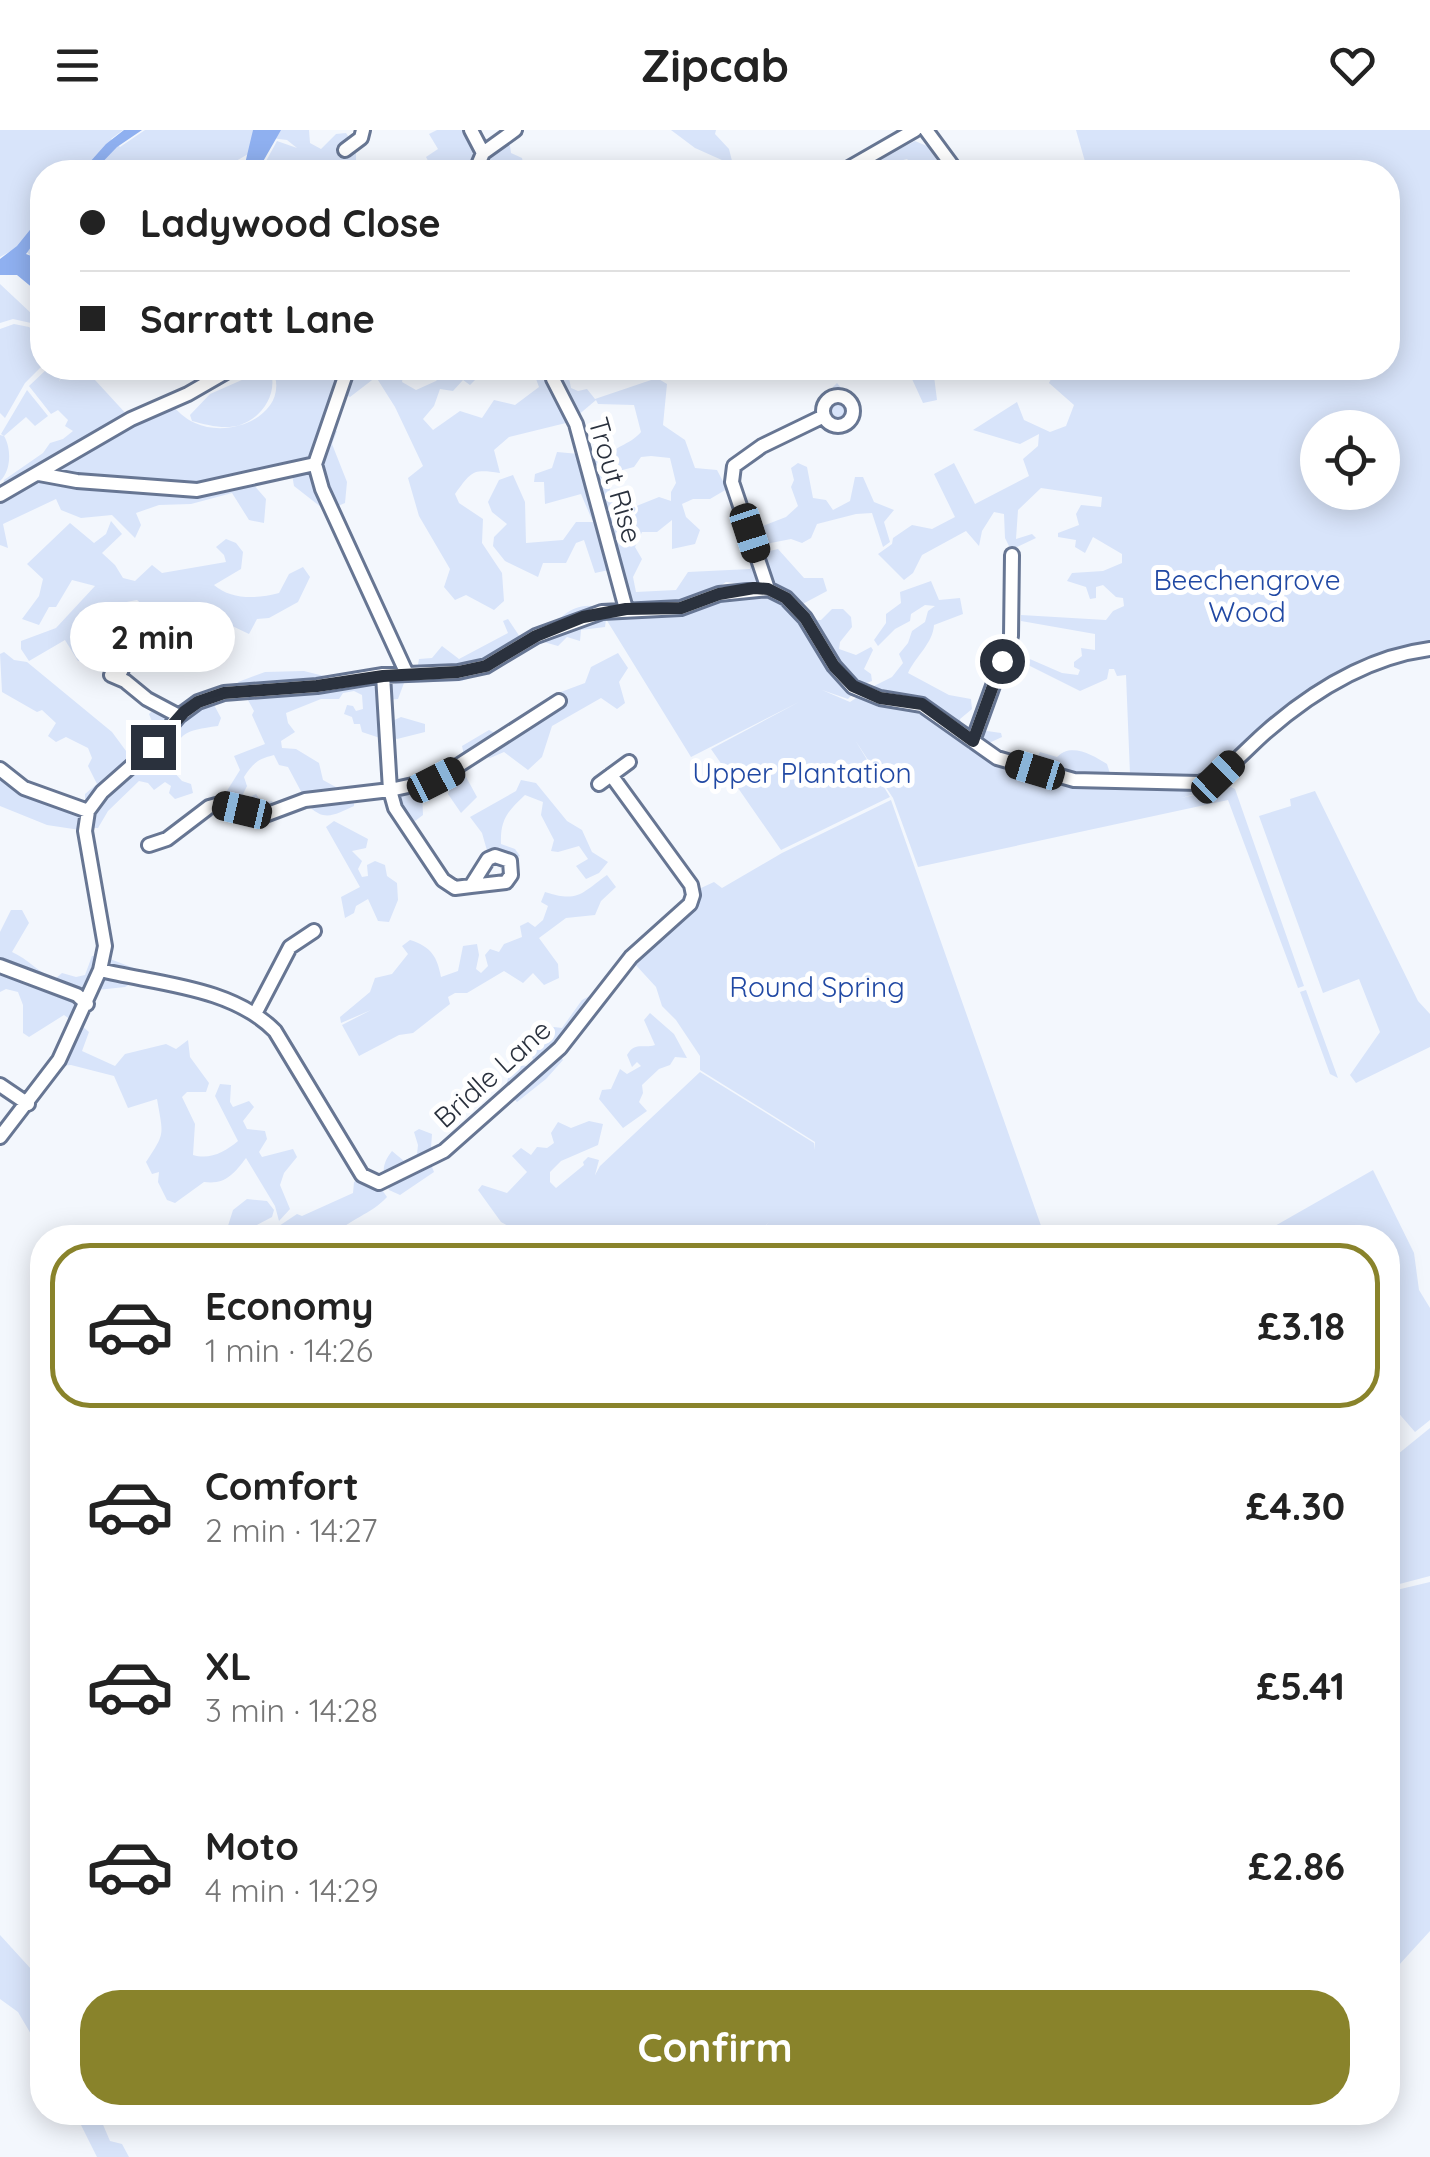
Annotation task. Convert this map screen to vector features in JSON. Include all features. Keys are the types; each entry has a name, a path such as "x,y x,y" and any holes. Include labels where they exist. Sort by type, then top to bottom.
{"street":[{"path":"346,150 361,138 363,130"},
{"path":"471,130 483,153"},
{"path":"480,160 483,153 516,130"},
{"path":"863,160 915,130"},
{"path":"926,130 948,160"},
{"path":"0,496 132,419 212,380"},
{"path":"344,380 315,464 322,489 406,674"},
{"name":"Trout Rise","path":"553,380 569,406 590,470 626,609"},
{"path":"768,589 732,482 734,466 762,446 824,416"},
{"path":"39,474 77,481 197,490 315,464"},
{"path":"973,741 1012,636 1012,553"},
{"path":"0,1137 69,1044 100,970 104,946 86,832 88,811 102,792 153,747 179,716 198,702 224,693 458,672 486,666 536,636 583,617 626,609 681,608 719,594 768,589 786,598 805,618 834,666 853,686 880,698 922,704 996,758 1074,780 1199,783 1218,777 1270,728 1312,696 1384,658 1430,648"},
{"path":"127,658 114,676 146,700 179,716"},
{"path":"383,676 394,808 443,880 455,888 471,886"},
{"path":"154,839 182,830 220,804 265,815 305,800 436,780 559,701"},
{"path":"599,784 628,762"},
{"path":"0,770 18,776 52,800 88,811"},
{"name":"Bridle Lane","path":"256,1012 275,1031 362,1176 379,1184 444,1151 560,1048 631,957 690,904 694,895 691,886 612,775"},
{"path":"100,970 222,998 256,1012 290,947 314,931"},
{"path":"0,966 76,995 86,1004"},
{"path":"0,1102 6,1087 28,1104"}],"green space":[{"path":"0,130 123,130 111,139 120,147 145,130 253,130 250,153 238,160 30,160 30,255 20,246 0,257"},
{"path":"270,130 309,130 310,143 321,149 336,134 346,133 356,147 356,160 267,160 277,141 297,148 287,140 271,138"},
{"path":"437,130 469,130 487,139 486,154 509,139 511,153 522,160 428,160 426,157 438,149 429,134"},
{"path":"671,130 716,130 732,160 722,160 695,148"},
{"path":"1076,130 1430,130 1430,646 1381,657 1277,724 1216,773 1184,789 1206,791 1181,798 1235,789 1304,986 1298,988 1228,800 918,867 893,798 855,740 890,797 781,850 711,749 799,702 691,757 606,619 605,627 581,630 580,641 567,637 558,646 544,642 527,651 516,644 492,657 463,665 472,677 462,681 404,683 398,699 387,700 386,685 417,670 419,659 432,658 442,646 459,659 508,633 503,621 508,619 520,637 536,630 544,641 543,635 550,628 578,607 604,609 766,594 803,620 821,620 832,609 843,609 851,617 852,627 839,649 856,655 871,647 864,669 871,674 872,681 861,685 848,699 822,690 850,702 859,696 877,702 872,687 892,677 903,663 899,654 912,631 925,622 928,611 935,606 925,605 911,614 910,621 878,646 874,640 886,623 886,614 901,603 900,592 931,581 939,600 960,598 963,614 934,625 908,673 949,695 971,699 972,709 960,719 963,731 971,736 980,730 1001,733 1002,737 976,749 954,732 963,740 988,758 1028,775 1040,752 1057,757 1075,750 1107,764 1114,786 1154,776 1130,774 1126,675 1117,676 1114,669 1109,669 1107,679 1080,691 1012,657 1014,652 1062,673 1078,675 1080,670 1074,662 1082,656 1081,648 1095,650 1095,634 1021,621 1021,615 1106,620 1124,606 1123,598 1103,585 1096,587 1096,598 1090,599 1086,587 1067,581 1072,573 1103,571 1122,563 1122,554 1093,537 1085,553 1075,547 1076,540 1058,537 1058,533 1079,525 1076,514 1081,505 1101,507 1102,497 1041,488 1018,510 1016,539 1032,534 1036,538 1011,550 1005,538 1004,514 994,512 982,531 979,546 966,531 922,555 913,573 904,580 878,554 912,525 932,529 955,517 934,474 954,463 975,504 1029,476 1023,459 1038,446 1039,434 1020,444 973,430 1017,402 1024,420 1050,432 1066,426 1074,405 1049,383 1050,380 1400,380 1400,160 1085,160"},
{"path":"915,141 934,149 942,160 875,160"},
{"path":"0,284 30,312 30,323 13,319 0,323"},
{"path":"14,324 30,328 30,378 5,418 0,413 0,329"},
{"path":"35,380 95,380 129,417 1,498 4,480 43,453 50,443 73,431 65,426 68,420 58,410 51,414 29,386"},
{"path":"242,380 272,380 271,394 262,410 240,425 192,421 190,415 210,394"},
{"path":"275,380 337,380 331,397 341,409 339,419 326,413 322,426 337,431 332,444 347,482 345,503 326,511 294,486 290,463 253,484 266,499 264,523 249,520 232,493 191,504 159,505 136,513 141,525 135,538 112,515 81,518 61,510 56,499 3,524 8,548 0,545 0,501 169,403 191,421 226,428 255,419 267,410"},
{"path":"346,380 372,380 350,397 341,392"},
{"path":"378,380 402,380 416,390 437,380 463,380 453,391 440,389 434,406 423,419 433,430 460,411 482,418 494,400 515,405 539,387 536,380 569,380 571,388 587,389 595,399 660,380 667,384 663,425 685,440 695,468 717,470 727,489 710,499 682,504 686,517 700,530 695,544 672,549 672,520 657,532 642,532 635,547 642,559 633,577 636,592 676,590 688,572 750,569 753,555 778,549 804,578 823,578 827,591 797,607 761,586 726,582 703,597 681,603 631,606 618,568 595,573 584,540 576,543 566,563 543,563 538,577 505,561 493,546 494,537 507,524 492,512 488,502 499,480 513,475 525,502 526,543 563,540 576,522 593,522 581,494 545,504 544,482 534,482 535,474 552,468 557,452 590,455 604,461 641,432 634,405 598,404 596,400 570,422 509,437 494,450 500,473 473,473 455,494 459,503 483,519 482,543 502,573 504,601 494,610 466,595 455,600 444,587 450,569 419,516 408,478 423,466","holes":["641,457 670,458 676,483 671,501 659,497 629,509 613,505 607,474 634,467"]},
{"path":"912,380 934,380 937,400 923,403"},
{"path":"837,383 850,398 858,400 859,412 840,424 825,411 835,399 833,387"},
{"path":"27,390 48,416 35,426 26,417 4,436 1,434"},
{"path":"0,435 4,436 9,458 0,481"},
{"path":"798,463 807,467 813,498 826,500 833,510 850,501 855,477 863,477 874,502 894,510 884,522 890,542 883,547 872,513 817,524 811,538 802,543 791,539 751,547 747,532 786,517 798,506 791,487 791,468"},
{"path":"111,521 122,534 102,553 123,578 135,581 152,565 162,573 226,562 216,547 226,539 243,552 241,569 214,585 221,590 253,597 279,593 289,574 303,567 310,577 298,602 269,618 257,619 249,634 226,623 197,647 146,620 146,608 137,600 103,610 74,631 91,648 90,658 78,661 65,640 29,661 21,641 56,628 95,586 72,580 56,607 49,607 39,625 22,619 39,596 43,579 27,564 70,523 94,543 106,534"},
{"path":"4,652 14,660 27,662 112,732 132,759 165,733 155,729 149,714 154,709 173,717 212,701 221,718 218,726 188,732 176,749 173,771 191,784 193,793 175,799 169,793 171,786 165,782 154,790 139,781 108,811 98,828 90,828 95,797 85,803 85,794 97,784 88,766 92,758 88,748 66,737 56,742 48,736 56,723 42,710 37,712 2,692 0,654"},
{"path":"618,653 628,668 619,682 625,703 617,709 601,698 552,726 542,757 528,770 504,752 490,758 476,754 465,760 462,746 489,730 501,736 550,696 585,683 591,667"},
{"path":"304,671 324,676 355,671 362,682 380,689 383,739 362,732 360,724 354,724 352,717 344,714 347,705 356,711 363,709 362,695 354,691 286,713 295,732 281,741 282,748 296,749 319,763 323,780 354,797 354,806 331,815 315,812 310,807 311,797 304,797 288,767 279,765 274,755 250,768 244,777 247,786 243,794 245,799 256,794 262,803 272,801 275,809 238,807 237,801 220,802 240,770 234,756 265,744 252,715 254,711 238,682 265,672"},
{"path":"401,717 425,724 425,732 397,739 388,734 388,723"},
{"path":"0,773 84,814 80,830 47,825 0,806"},
{"path":"465,775 477,797 461,813 448,794 454,778"},
{"path":"521,780 536,783 567,821 582,830 592,852 608,862 599,873 586,879 576,866 588,859 579,846 551,851 554,840 541,815 543,802 525,795 506,816 501,835 501,844 515,849 520,856 512,861 488,854 482,833 470,817 516,791"},
{"path":"404,791 422,791 423,815 415,821 407,818 398,801"},
{"path":"1315,791 1418,1001 1430,1014 1430,1047 1356,1083 1350,1075 1380,1032 1359,979 1323,993 1259,816 1291,806 1290,799"},
{"name":"Round Spring","path":"891,800 1041,1225 501,1222 478,1190 482,1185 507,1193 527,1172 512,1156 521,1148 531,1155 537,1147 547,1148 554,1143 551,1133 558,1122 571,1128 589,1121 603,1124 598,1145 561,1161 550,1172 550,1182 556,1188 588,1157 599,1160 595,1175 700,1072 814,1143 814,1150 815,1142 700,1070 700,1056 662,1006 656,987 633,962 701,888 714,882 722,888 782,853"},
{"path":"334,821 368,839 366,848 352,851 362,861 358,869 362,877 368,876 367,865 375,861 385,865 387,876 397,883 398,900 389,922 378,921 368,899 345,918 341,897 360,887 326,827"},
{"path":"607,875 616,887 601,901 595,915 566,918 539,938 558,964 559,978 544,985 533,973 523,983 504,971 467,993 448,997 450,1004 413,1033 399,1035 359,1056 342,1025 371,1010 341,1023 340,1017 370,992 375,978 392,974 408,954 402,946 410,940 432,954 441,977 458,971 463,946 477,944 476,969 481,973 488,966 485,955 490,949 499,952 504,944 522,937 520,926 528,922 535,927 543,920 548,906 541,902 545,892 573,896"},
{"path":"11,910 22,910 29,923 12,952 49,976 55,979 62,973 85,975 92,956 99,956 103,974 110,959 139,970 137,980 125,987 79,992 82,1008 75,1023 64,1015 29,1037 23,1033 23,1005 18,992 0,992 0,932"},
{"path":"1306,990 1338,1078 1330,1074 1300,992"},
{"path":"595,993 555,1047 563,1060 517,1102 505,1089 509,1075 522,1065 529,1067 532,1053 545,1043 546,1033 554,1027 562,1028 582,1000"},
{"path":"650,1013 674,1034 687,1058 675,1057 642,1085 639,1102 647,1111 623,1128 599,1099 602,1090 611,1089 620,1069 627,1074 641,1066 637,1062 632,1067 627,1055 630,1051 655,1045 644,1020"},
{"path":"75,1026 89,1032 82,1051 115,1066 125,1054 166,1044 176,1049 188,1040 190,1057 209,1083 206,1092 187,1092 182,1097 195,1124 193,1155 217,1154 238,1141 215,1096 220,1084 231,1085 233,1107 249,1101 254,1107 243,1121 247,1129 265,1131 267,1139 259,1152 262,1157 293,1149 297,1157 280,1185 290,1209 279,1221 275,1206 246,1158 223,1180 204,1182 175,1203 167,1200 158,1182 159,1172 152,1174 146,1162 161,1133 157,1099 128,1108 114,1076 71,1065 59,1066"},
{"path":"419,1129 432,1134 430,1162 434,1172 400,1195 389,1190 384,1165 392,1151 404,1161 417,1154 414,1132"},
{"path":"1373,1170 1414,1253 1419,1290 1430,1308 1430,1420 1415,1432 1400,1415 1400,1225 1277,1225"},
{"path":"358,1179 380,1187 387,1197 348,1225 280,1225 297,1214 302,1216 353,1193"},
{"path":"247,1199 267,1201 274,1210 272,1217 257,1225 228,1225 233,1210"},
{"path":"1430,1428 1430,1576 1400,1584 1400,1452"},
{"path":"1430,1582 1430,1931 1400,1964 1400,1589"},
{"path":"0,1935 30,1968 30,2032 18,2012 0,1999"},
{"path":"81,2125 103,2125 110,2141 122,2144 129,2157 97,2157"}],"water":[{"path":"124,130 142,130 105,160 92,160"},
{"path":"253,130 281,130 264,160 246,160"},
{"path":"30,230 30,248 26,254 30,256 30,286 17,275 0,275 0,259"}],"route":[{"path":"153,747 184,712 198,702 224,693 458,672 486,666 536,636 583,617 626,609 681,608 719,594 754,588 768,589 786,598 805,618 834,666 853,686 880,698 922,704 973,741 1002,661"}],"park label":[{"name":"Beechengrove Wood","path":"1247,595"},
{"name":"Upper Plantation","path":"802,772"}]}
